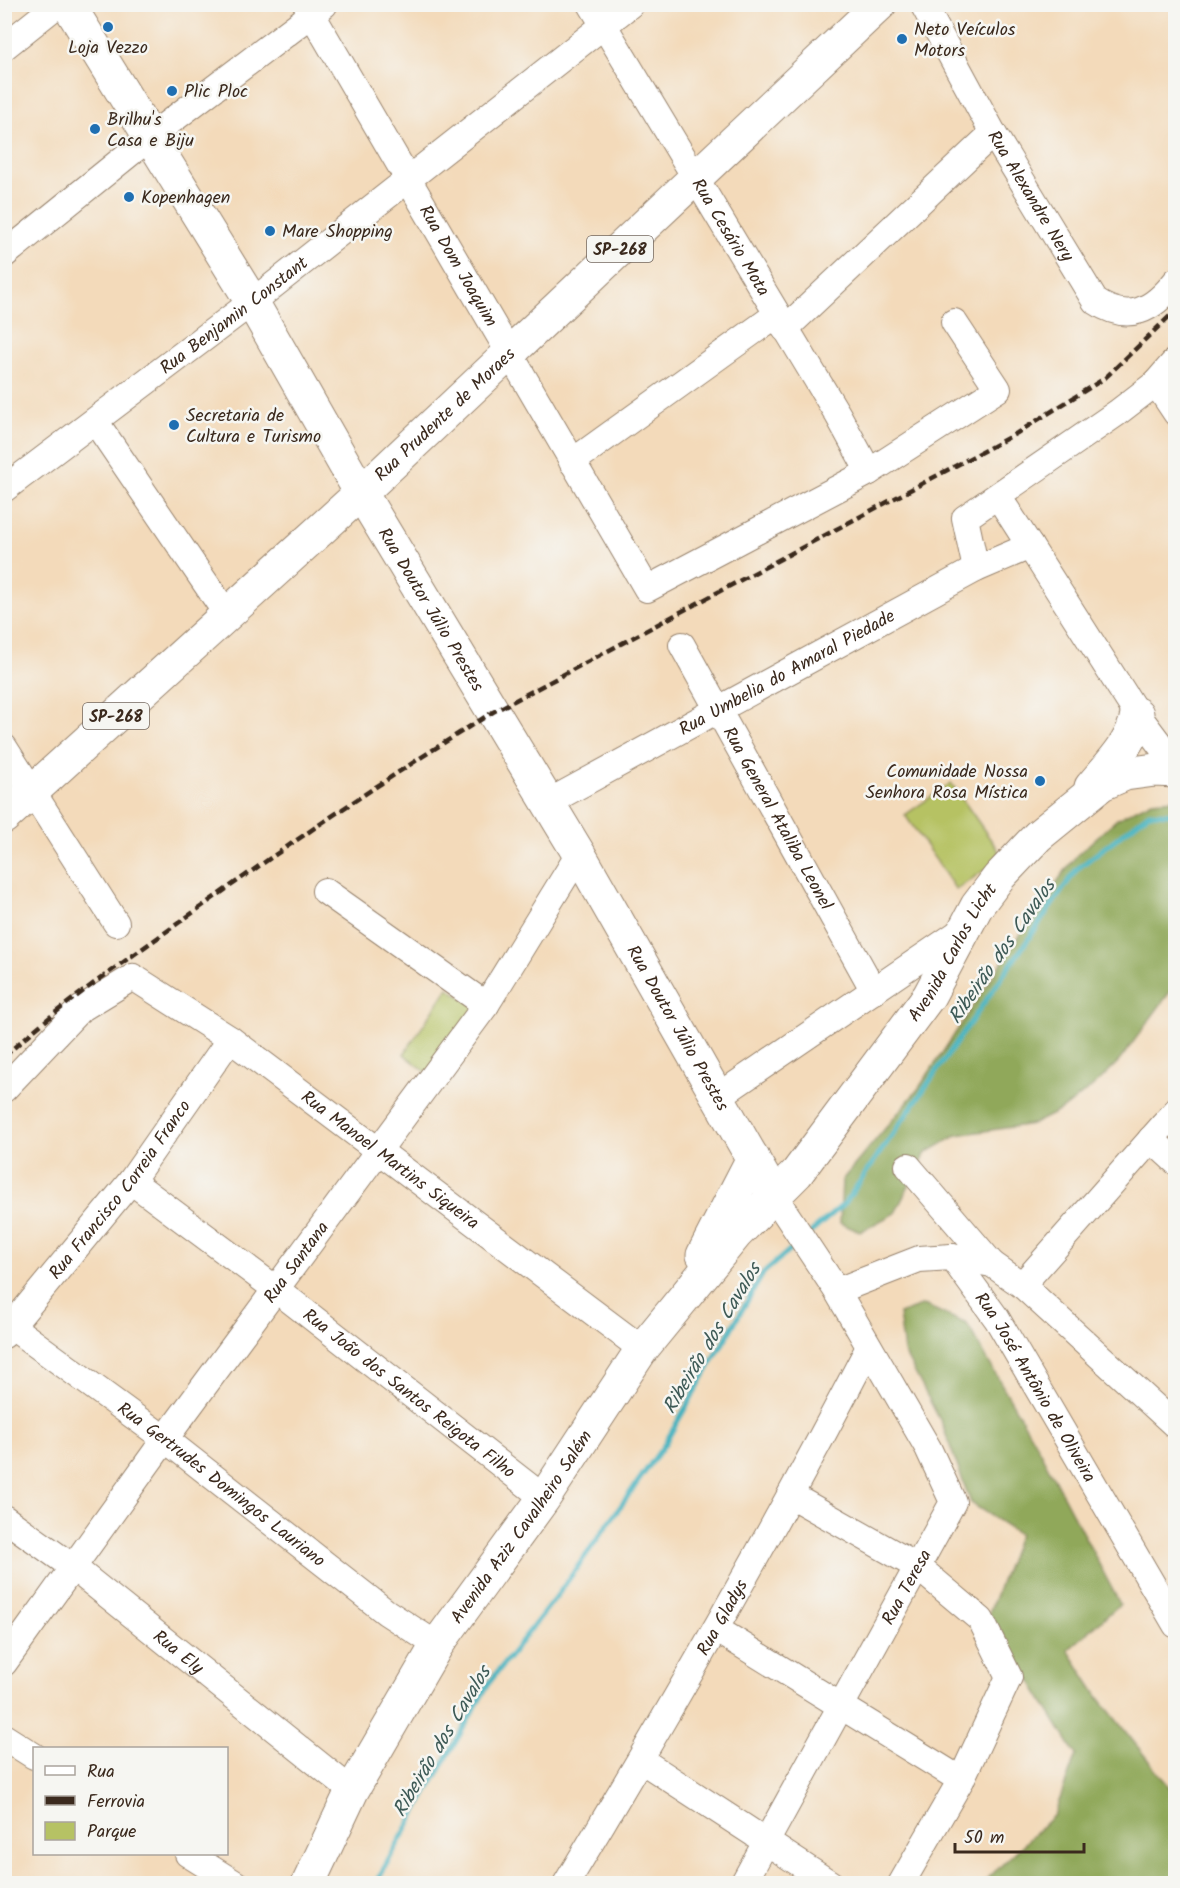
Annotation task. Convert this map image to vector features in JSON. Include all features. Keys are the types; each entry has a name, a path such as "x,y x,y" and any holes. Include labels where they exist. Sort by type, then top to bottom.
{"main road":[{"name":"Rua Doutor Júlio Prestes","path":"68,4 252,302 361,493 579,854 781,1208"},
{"name":"Rua Prudente de Moraes","path":"4,817 361,493 880,4"},
{"path":"1081,799 1126,744 1135,727 1137,714"},
{"name":"Avenida Carlos Licht","path":"781,1208 797,1173 929,996 977,906 999,877 1038,836 1102,784 1125,774 1155,770 1176,771"},
{"path":"693,1284 708,1242 753,1158"},
{"name":"Avenida Aziz Cavalheiro Salém","path":"308,1884 352,1791 437,1645 544,1498 642,1349 693,1284 743,1227 781,1208"}],"street":[{"path":"4,47 58,4"},
{"name":"Rua Benjamin Constant","path":"4,489 408,181 597,15 631,4"},
{"name":"Rua Alexandre Nery","path":"923,4 993,133 1095,301 1109,311 1148,310 1161,300 1176,281"},
{"path":"4,255 314,8"},
{"name":"Rua Dom Joaquim","path":"314,8 408,181 647,589 869,472"},
{"name":"Rua Cesário Mota","path":"597,15 838,415 869,472"},
{"path":"572,462 781,322 993,133"},
{"path":"869,472 998,389 954,322"},
{"path":"976,569 964,518 1156,383 1176,360"},
{"path":"1156,383 1176,413"},
{"path":"95,421 228,616"},
{"path":"998,496 1137,714 1176,766"},
{"name":"Rua Umbelia do Amaral Piedade","path":"547,803 976,569 1030,546"},
{"name":"Rua General Ataliba Leonel","path":"682,645 720,709 874,991"},
{"path":"4,747 116,923"},
{"name":"Rua Santana","path":"4,1663 165,1439 486,1005 579,854"},
{"path":"325,891 486,1005"},
{"path":"719,1096 964,929"},
{"name":"Rua Manoel Martins Siqueira","path":"4,1089 79,1010 133,977 230,1039 642,1349"},
{"name":"Rua Francisco Correia Franco","path":"7,1327 130,1180 230,1039"},
{"path":"1022,1285 1176,1111"},
{"path":"1151,1139 1176,1162"},
{"path":"908,1166 992,1264 1022,1285 1172,1415"},
{"name":"Rua João dos Santos Reigota Filho","path":"130,1180 277,1290 544,1498"},
{"name":"Rua Teresa","path":"743,1884 953,1502 928,1448 837,1291 781,1208"},
{"path":"837,1291 919,1259 952,1257 992,1264"},
{"name":"Rua José Antônio de Oliveira","path":"952,1257 997,1319 1176,1625"},
{"name":"Rua Gertrudes Domingos Lauriano","path":"7,1327 165,1439 386,1612 437,1645"},
{"name":"Rua Gladys","path":"566,1884 792,1496 869,1347"},
{"path":"792,1496 918,1567 981,1620 1009,1677 961,1780 901,1884"},
{"name":"Rua Ely","path":"4,1518 74,1568 352,1791"},
{"path":"716,1629 961,1780"},
{"path":"4,1737 33,1755"},
{"path":"640,1760 831,1884"},
{"path":"190,1855 236,1884"}],"green space":[{"path":"951,783 1003,857 956,890 905,815"},
{"path":"1175,799 1175,985 1120,1060 1096,1084 1063,1109 1033,1124 957,1135 926,1153 895,1213 860,1232 840,1223 842,1180 919,1088 1038,908 1076,856 1117,819 1152,801"},
{"path":"448,988 479,1008 431,1076 404,1054"},
{"path":"924,1305 967,1324 1036,1444 1120,1604 1068,1650 1099,1698 1175,1794 1175,1883 983,1883 1054,1815 1076,1755 989,1613 1019,1534 971,1503 942,1424 904,1352 899,1314"}],"waterway":[{"name":"Ribeirão dos Cavalos","path":"809,1234 845,1203 1077,869 1149,813 1176,814"},
{"name":"Ribeirão dos Cavalos","path":"375,1884 489,1683 559,1593 664,1445 764,1272 797,1244"}],"railway":[{"path":"4,1057 67,1004 216,896 453,737 493,712 1017,433 1105,378 1176,310"}],"place":[{"name":"Loja Vezzo","path":"108,27"},
{"name":"Neto Veículos Motors","path":"902,39"},
{"name":"Plic Ploc","path":"172,91"},
{"name":"Brilhu's Casa e Biju","path":"95,129"},
{"name":"Kopenhagen","path":"129,197"},
{"name":"Mare Shopping","path":"270,231"},
{"name":"Secretaria de Cultura e Turismo","path":"174,425"},
{"name":"Comunidade Nossa Senhora Rosa Mística","path":"1040,781"}]}
